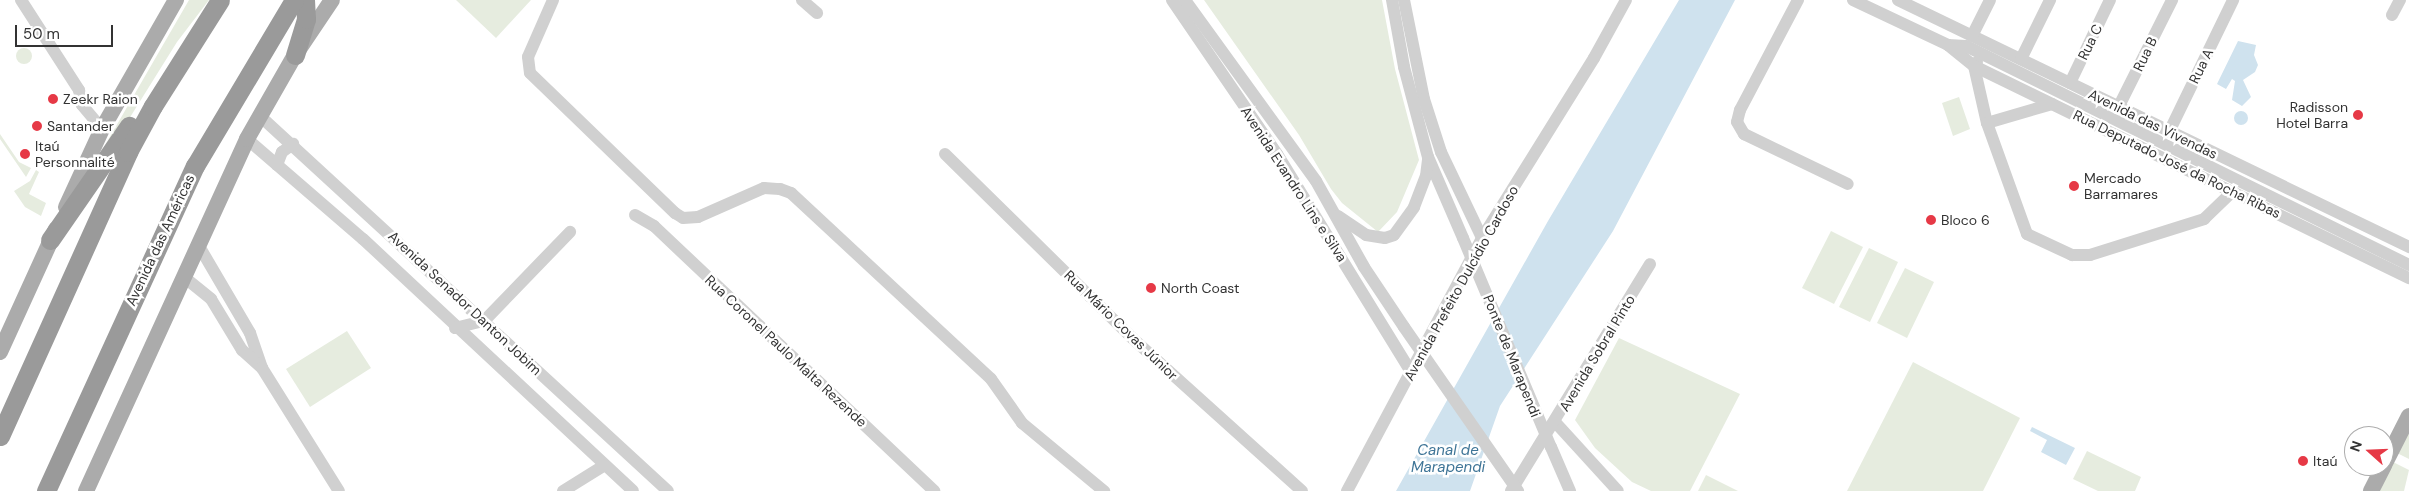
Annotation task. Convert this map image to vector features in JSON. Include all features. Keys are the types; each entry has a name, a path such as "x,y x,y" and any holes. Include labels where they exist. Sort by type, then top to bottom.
{"highway":[{"name":"Avenida das Américas","path":"46,491 195,166 294,0"},
{"path":"295,55 306,19 304,0"},
{"path":"50,240 105,164 172,56 217,5"},
{"path":"0,436 128,152 153,106 217,5"},
{"path":"60,491 70,464 72,434"}],"main road":[{"path":"0,352 102,129 176,0"},
{"path":"86,491 247,139 295,55 332,0"},
{"path":"2394,446 2409,416"},
{"path":"2371,491 2379,476"}],"street":[{"path":"21,0 79,90 82,105 102,129"},
{"path":"554,0 528,57 530,73 675,213 692,219 764,188 790,193 991,379 1022,422 1104,491"},
{"path":"802,0 817,13"},
{"name":"Avenida Evandro Lins e Silva","path":"1172,0 1277,154 1411,372"},
{"name":"Avenida Evandro Lins e Silva","path":"1185,0 1316,181 1364,267 1404,328 1518,491"},
{"path":"1392,0 1404,66 1428,157"},
{"path":"1404,0 1424,99 1441,152 1482,238"},
{"name":"Avenida Prefeito Dulcídio Cardoso","path":"1347,491 1482,238 1594,58 1626,0"},
{"path":"1798,0 1740,110 1738,122 1744,134 1848,184"},
{"name":"Rua Deputado José da Rocha Ribas","path":"1853,0 1948,45 1974,66 2052,104 2211,174 2409,265"},
{"name":"Avenida das Vivendas","path":"1898,0 1924,5 1972,36 2409,247"},
{"path":"1972,36 1990,0"},
{"path":"2020,59 2050,0"},
{"name":"Rua C","path":"2070,83 2110,0"},
{"name":"Rua B","path":"2118,108 2172,0"},
{"name":"Rua A","path":"2169,132 2233,0"},
{"path":"2392,15 2400,0"},
{"name":"Rua Deputado José da Rocha Ribas","path":"1948,45 1966,46 1982,54 2211,174 2233,191 2409,278"},
{"path":"1982,54 1974,66 1987,123 2027,234 2072,255 2090,255 2204,219 2233,191"},
{"path":"1215,64 1264,107"},
{"path":"1336,214 1366,235 1385,238 1394,235 1404,226 1422,190 1428,157 1424,99"},
{"path":"1987,123 2052,104"},
{"name":"Avenida Senador Danton Jobim","path":"260,116 293,144 668,491"},
{"name":"Avenida Senador Danton Jobim","path":"247,139 377,253 455,328 632,491"},
{"path":"277,164 282,152 293,144"},
{"name":"Rua Mário Covas Júnior","path":"945,154 1131,337 1302,491"},
{"name":"Ponte de Marapendi","path":"1428,157 1570,491"},
{"path":"1316,181 1338,252"},
{"name":"Rua Coronel Paulo Malta Rezende","path":"636,215 654,226 934,491"},
{"path":"455,328 484,321 570,232"},
{"path":"377,253 394,238"},
{"path":"199,246 250,334 262,368 339,491"},
{"name":"Avenida Sobral Pinto","path":"1511,491 1650,264"},
{"path":"184,277 210,299 242,350 262,368"},
{"path":"1555,422 1616,488 1626,491"},
{"path":"563,491 605,465"}],"shaded area":[{"path":"189,0 209,0 177,42 109,151 104,147"},
{"path":"456,0 531,0 496,38"},
{"path":"1204,0 1382,0 1395,69 1419,160 1397,212 1378,232 1342,203 1331,189 1299,135"},
{"path":"24,48 30,50 32,56 30,62 24,64 18,62 16,56 18,50"},
{"path":"1959,97 1970,129 1953,136 1942,103"},
{"path":"0,134 19,162 31,168 26,177 0,139"},
{"path":"36,170 39,172 29,194 46,203 41,216 25,207 14,191 30,181"},
{"path":"1831,231 1863,247 1834,304 1802,288"},
{"path":"1869,248 1898,262 1870,322 1839,307"},
{"path":"1905,268 1934,282 1907,338 1877,323"},
{"path":"347,331 371,368 310,407 286,369"},
{"path":"1619,338 1740,394 1690,491 1651,491 1632,482 1595,448 1575,420"},
{"path":"1913,362 2020,418 1983,491 1847,491"},
{"path":"2409,431 2409,459 2397,453"},
{"path":"2087,451 2141,477 2135,491 2098,491 2073,479"},
{"path":"2394,462 2409,470 2404,491 2379,491 2386,476 2394,476"},
{"path":"1706,475 1738,491 1698,491"}],"water":[{"name":"Canal de Marapendi","path":"1679,0 1735,0 1613,231 1500,406 1470,491 1396,491 1548,221"},
{"path":"2238,41 2256,45 2254,55 2258,65 2255,72 2243,80 2251,97 2242,106 2232,100 2235,81 2232,79 2226,89 2217,84"},
{"path":"2241,111 2246,113 2248,118 2246,123 2241,125 2236,123 2234,118 2236,113"},
{"path":"2032,427 2075,448 2066,465 2041,452 2047,440 2030,431"}],"place":[{"name":"Zeekr Raion","path":"53,99"},
{"name":"Radisson Hotel Barra","path":"2358,115"},
{"name":"Santander","path":"37,126"},
{"name":"Itaú Personnalité","path":"25,154"},
{"name":"Mercado Barramares","path":"2074,186"},
{"name":"Bloco 6","path":"1931,220"},
{"name":"North Coast","path":"1151,288"},
{"name":"Itaú","path":"2303,461"}]}
